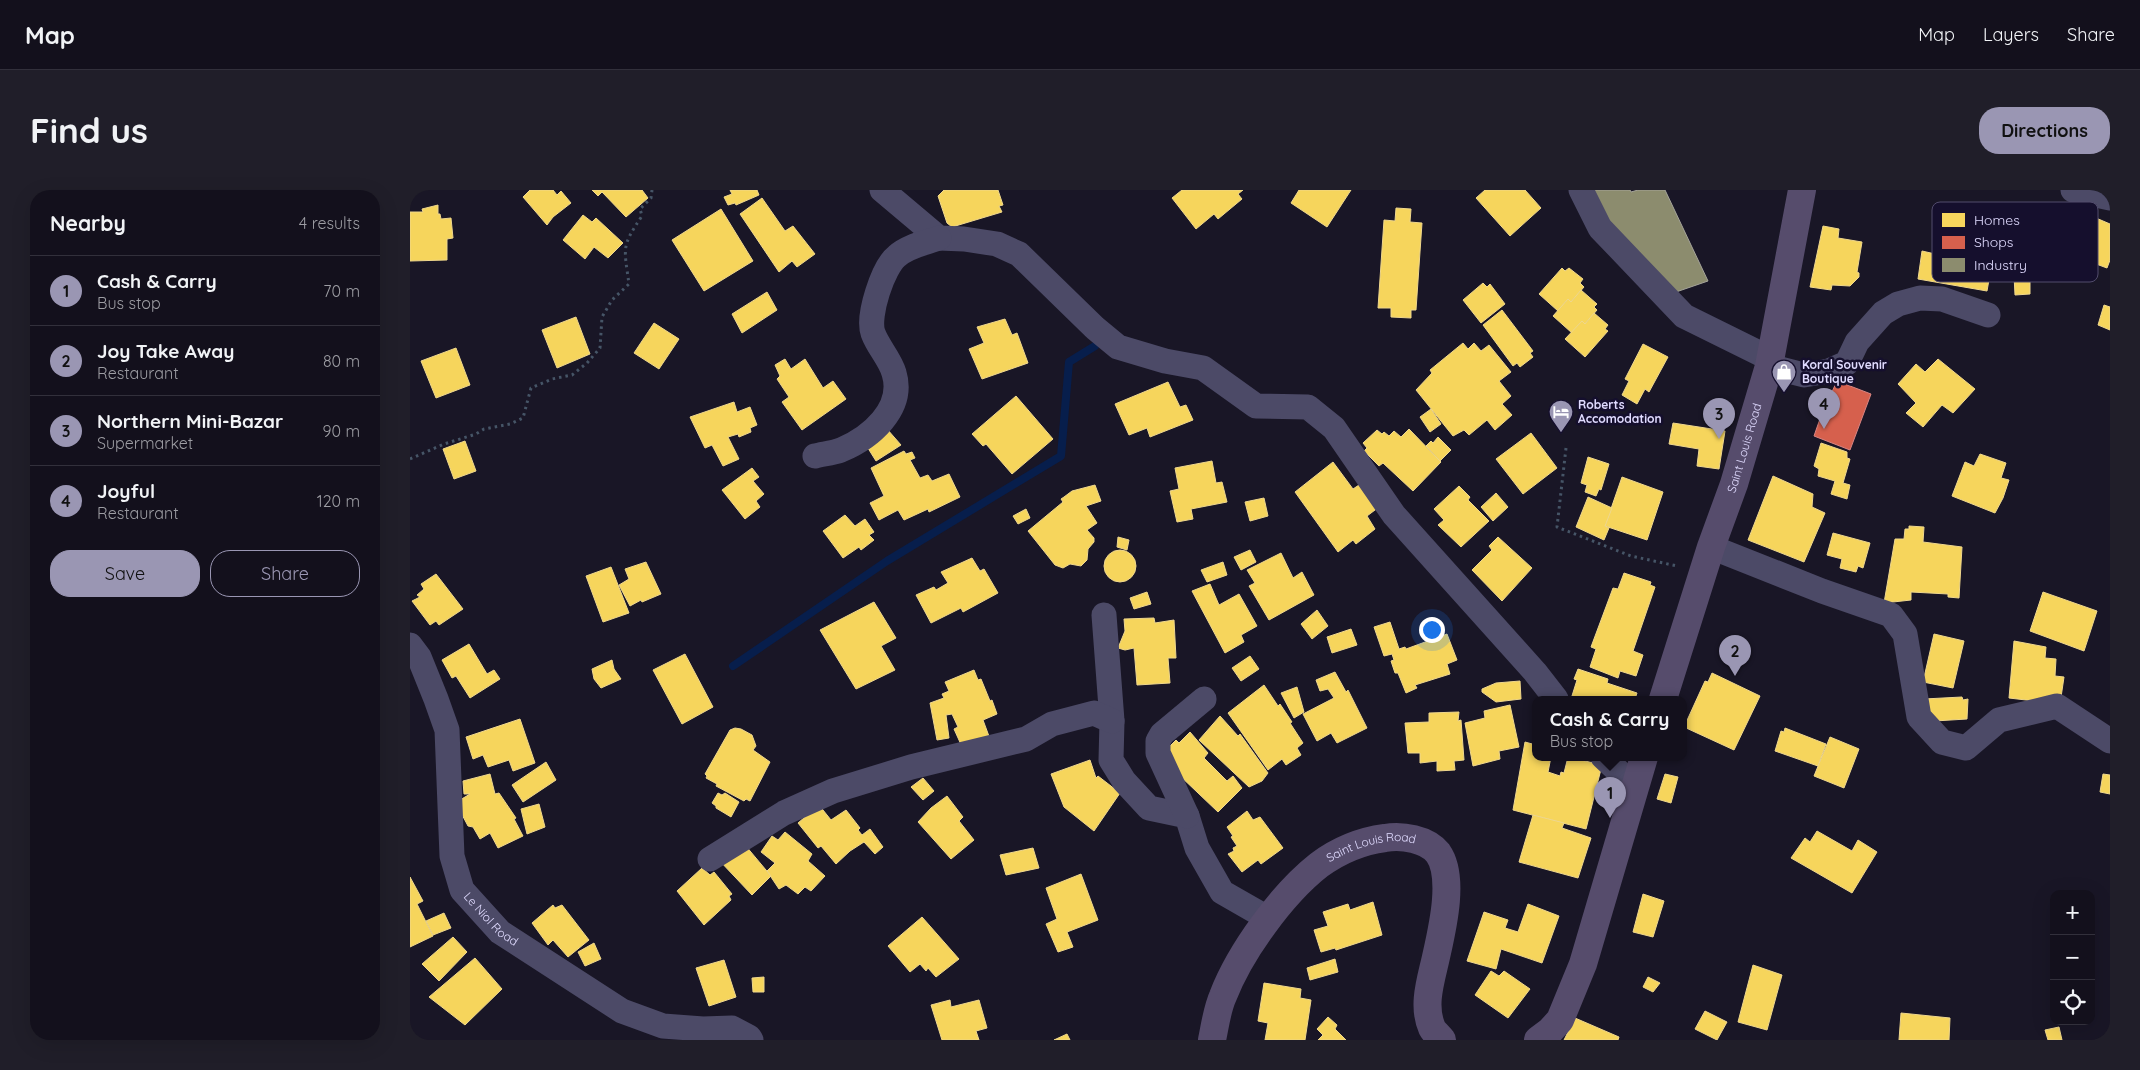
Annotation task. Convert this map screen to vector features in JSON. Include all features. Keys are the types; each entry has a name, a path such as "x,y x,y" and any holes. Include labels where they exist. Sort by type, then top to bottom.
{"main road":[{"name":"Saint Louis Road","path":"1664,696 1707,560 1734,484 1770,362 1802,190"},
{"path":"1540,1039 1560,1020 1583,964 1643,761"},
{"name":"Saint Louis Road","path":"1212,1040 1222,997 1240,959 1280,904 1319,865 1349,848 1372,840 1396,836 1429,845 1438,854 1446,877 1446,894 1436,956 1428,988 1427,1008 1432,1028 1442,1040"}],"street":[{"path":"882,190 939,238"},
{"path":"1581,190 1600,228 1684,316 1770,362 1804,375 1829,371 1847,363 1857,342 1884,313 1898,304 1920,298 1942,299 1988,315"},
{"path":"2073,190 2110,198"},
{"path":"815,456 841,450 878,427 896,400 895,374 873,333 871,316 885,275 896,256 912,247 939,238 964,239 997,244 1019,254 1095,328 1118,347 1165,361 1203,368 1256,406 1308,407 1334,428 1394,515 1535,672 1554,696"},
{"path":"1707,560 1822,591 1891,614 1905,634 1920,717 1942,742 1966,748 1999,720 2057,706 2110,741"},
{"path":"1104,615 1112,721 1111,760 1124,781 1149,808 1187,816"},
{"name":"Le Niol Road","path":"410,644 429,682 447,730 452,856 462,890 500,932 622,1011 663,1026 703,1029 732,1028 751,1040"},
{"path":"1204,699 1162,734 1158,741 1158,753 1174,783 1197,848 1222,892 1269,919"},
{"path":"710,859 784,813 833,791 911,767 1026,739 1052,724 1094,713 1112,721"},
{"path":"1607,761 1635,787"}],"path":[{"path":"410,459 444,444 476,434 484,428 510,424 523,418 531,388 552,379 572,375 587,363 600,348 602,317 612,300 629,284 624,252 627,239 642,216 640,209 651,198 652,190"},
{"path":"1566,448 1557,527 1631,556 1707,560"}],"building: Homes":[{"path":"530,190 553,190 557,195 561,191 571,203 553,217 547,225 523,197"},
{"path":"592,190 642,190 648,198 626,217 602,192 598,196"},
{"path":"730,190 757,190 759,195 736,205 735,203 728,205 724,197 732,194"},
{"path":"944,190 998,190 1003,205 999,206 1002,212 952,227 947,223 938,196"},
{"path":"1182,190 1243,190 1238,194 1242,199 1218,219 1214,214 1196,229 1172,198"},
{"path":"1299,190 1351,190 1327,227 1291,203"},
{"path":"1485,190 1525,190 1541,208 1510,236 1476,198"},
{"path":"762,198 785,231 793,226 815,254 797,267 792,261 779,272 740,214"},
{"path":"438,205 438,214 440,214 441,219 451,218 453,238 447,239 447,260 410,261 410,212 423,212 422,209"},
{"path":"1396,208 1411,209 1410,222 1422,223 1416,310 1411,310 1411,318 1391,317 1391,308 1378,308 1384,220 1395,221"},
{"path":"721,209 753,261 704,291 672,240"},
{"path":"583,215 592,222 596,218 623,243 608,258 594,247 585,259 563,240"},
{"path":"2098,219 2110,224 2110,260 2107,268 2098,265"},
{"path":"1823,226 1839,229 1838,238 1862,242 1857,272 1859,277 1850,286 1832,285 1831,290 1810,287"},
{"path":"1922,251 1932,253 1932,281 1918,279"},
{"path":"1562,268 1565,271 1569,268 1583,279 1580,283 1584,287 1571,302 1568,299 1558,311 1539,294"},
{"path":"1935,282 1989,282 1987,291"},
{"path":"2014,282 2030,282 2030,294 2015,295"},
{"path":"1483,283 1487,287 1490,284 1505,304 1481,323 1463,300"},
{"path":"1581,290 1597,304 1594,307 1597,310 1585,324 1582,321 1572,333 1553,316 1568,299 1571,302"},
{"path":"767,292 777,310 742,333 732,314"},
{"path":"2104,305 2110,307 2110,330 2098,325"},
{"path":"1502,310 1533,351 1530,353 1533,357 1520,367 1517,363 1513,366 1483,325"},
{"path":"1594,313 1608,325 1605,329 1608,331 1585,357 1565,339 1582,321 1585,324"},
{"path":"576,317 590,354 557,368 542,330"},
{"path":"1005,319 1012,335 1017,333 1028,363 982,379 969,349 984,343 977,327"},
{"path":"654,323 679,339 659,369 634,353"},
{"path":"1463,343 1468,349 1474,343 1481,351 1489,345 1511,372 1499,381 1511,396 1502,404 1512,415 1495,430 1487,420 1469,435 1464,430 1453,436 1416,390 1432,373 1430,370"},
{"path":"1643,344 1668,357 1649,392 1645,389 1637,404 1622,395 1629,381 1625,379"},
{"path":"456,348 470,385 436,398 421,361"},
{"path":"785,359 791,369 805,359 823,388 833,381 846,399 802,430 782,402 789,397 777,379 780,376 775,365"},
{"path":"1938,359 1975,389 1953,413 1942,405 1923,427 1906,413 1916,403 1898,384 1916,364 1925,372"},
{"path":"1168,382 1180,407 1186,405 1193,420 1150,437 1147,428 1129,435 1115,404"},
{"path":"1016,396 1053,439 1012,474 986,444 983,446 972,434"},
{"path":"734,402 737,412 750,407 757,425 750,428 751,432 739,437 738,434 728,437 739,459 723,466 712,445 705,448 690,417"},
{"path":"1431,409 1441,424 1430,432 1420,417"},
{"path":"1673,423 1725,431 1719,469 1697,466 1699,449 1669,444"},
{"path":"887,429 901,445 876,461 866,445"},
{"path":"1409,429 1441,462 1413,491 1383,463 1379,466 1364,451 1367,448 1363,443 1377,430 1389,436 1394,431 1401,437"},
{"path":"1531,433 1557,468 1523,494 1496,459"},
{"path":"1438,437 1451,450 1440,461 1426,446 1431,441 1433,443"},
{"path":"465,441 476,471 454,479 443,449"},
{"path":"1821,443 1847,452 1847,458 1850,459 1843,483 1850,485 1847,499 1831,494 1835,481 1818,476 1819,469 1814,466"},
{"path":"904,451 906,454 912,452 915,458 910,460 920,478 928,475 932,481 949,474 960,497 929,512 928,509 904,520 898,510 879,520 870,503 884,496 871,468"},
{"path":"1980,454 2006,463 2001,478 2009,480 2003,498 1995,513 1952,496 1965,462 1974,466"},
{"path":"1588,457 1609,464 1601,490 1599,489 1596,496 1585,492 1587,485 1581,483"},
{"path":"1212,461 1216,483 1222,482 1227,502 1191,509 1193,519 1177,522 1170,491 1179,489 1175,468"},
{"path":"1333,462 1353,489 1362,483 1379,507 1367,516 1375,529 1356,544 1353,540 1338,552 1295,492"},
{"path":"752,468 759,477 753,481 764,494 756,501 760,507 745,519 722,490"},
{"path":"1773,476 1813,494 1812,507 1825,513 1804,562 1748,540"},
{"path":"1622,477 1663,492 1647,540 1605,526"},
{"path":"1095,485 1101,501 1086,506 1097,523 1087,530 1094,538 1094,542 1088,549 1087,560 1081,566 1070,564 1063,568 1055,565 1028,531 1063,502 1061,499 1072,491"},
{"path":"1459,486 1470,497 1468,500 1489,521 1461,547 1438,525 1444,520 1434,509"},
{"path":"1496,493 1508,507 1493,521 1481,507"},
{"path":"1588,497 1612,508 1605,526 1609,528 1604,540 1576,527"},
{"path":"1264,498 1268,516 1250,521 1245,502"},
{"path":"1026,509 1030,518 1018,524 1013,516"},
{"path":"845,515 855,526 865,519 874,532 869,535 874,540 861,550 859,547 843,558 823,531"},
{"path":"1909,526 1924,527 1923,542 1962,547 1959,598 1948,597 1948,594 1911,592 1911,600 1884,603 1895,539 1904,539 1905,529 1909,529"},
{"path":"1833,533 1870,543 1863,568 1858,566 1856,572 1840,568 1842,559 1827,555"},
{"path":"1118,537 1129,540 1127,550 1117,547"},
{"path":"1498,537 1532,568 1502,601 1472,570 1492,550 1489,546"},
{"path":"1120,550 1131,555 1136,566 1131,577 1120,582 1109,577 1104,566 1109,555"},
{"path":"1250,550 1256,562 1241,570 1234,557"},
{"path":"1281,553 1293,578 1302,572 1314,595 1269,620 1249,586 1255,583 1247,570"},
{"path":"972,558 980,571 984,569 998,593 963,612 961,608 931,623 916,595 934,587 936,590 948,583 941,572"},
{"path":"646,562 661,594 642,602 641,600 630,606 619,585 629,579 625,569"},
{"path":"1223,562 1227,575 1207,582 1201,570"},
{"path":"611,567 629,613 603,622 586,576"},
{"path":"1624,573 1651,582 1650,585 1655,587 1633,651 1643,655 1636,676 1620,671 1618,678 1590,667 1596,649 1591,647 1613,588 1618,589"},
{"path":"436,574 463,609 439,625 436,621 430,625 412,601 420,597 417,595 424,589 421,584"},
{"path":"1210,584 1219,605 1239,594 1257,626 1241,635 1244,642 1225,653 1192,591"},
{"path":"1147,592 1151,604 1134,609 1130,598"},
{"path":"2043,592 2097,611 2084,651 2030,631"},
{"path":"874,602 896,638 881,646 895,670 856,689 820,630"},
{"path":"1317,610 1328,626 1312,639 1301,624"},
{"path":"1154,618 1155,623 1174,620 1176,658 1168,658 1170,683 1137,685 1134,648 1125,650 1118,648 1125,631 1124,619"},
{"path":"1390,622 1399,649 1405,647 1406,649 1447,634 1457,660 1447,664 1450,674 1415,685 1417,688 1406,693 1398,673 1395,673 1391,661 1394,660 1392,654 1384,656 1374,627"},
{"path":"1351,629 1357,645 1332,653 1327,637"},
{"path":"1934,634 1964,641 1953,688 1923,682"},
{"path":"2014,641 2046,647 2045,658 2056,659 2055,676 2064,677 2060,704 2009,698"},
{"path":"469,644 487,674 494,670 500,679 470,698 456,676 452,678 442,660"},
{"path":"685,654 713,707 682,724 653,670"},
{"path":"1250,656 1259,669 1241,681 1232,668"},
{"path":"612,660 614,669 621,679 601,688 594,679 592,669"},
{"path":"1578,669 1608,679 1607,683 1637,693 1636,696 1572,696 1577,680 1574,679"},
{"path":"974,670 978,680 981,679 990,701 992,700 997,714 983,720 990,739 963,749 954,729 958,727 952,714 946,715 949,738 937,740 930,703 944,698 942,694 949,691 945,682"},
{"path":"1335,672 1346,692 1348,690 1367,728 1337,743 1331,733 1317,741 1303,714 1334,698 1328,689 1320,691 1316,680"},
{"path":"1712,673 1760,696 1734,750 1687,728 1687,720 1705,681 1708,682"},
{"path":"1520,681 1521,699 1496,702 1482,692 1482,689 1496,683"},
{"path":"1264,685 1278,706 1280,704 1303,743 1297,748 1301,755 1286,765 1282,759 1268,770 1228,713"},
{"path":"1297,687 1304,712 1294,718 1281,693"},
{"path":"1962,697 1963,700 1968,699 1967,719 1918,722 1924,699"},
{"path":"1510,705 1519,747 1499,751 1500,759 1473,766 1465,723 1485,718 1484,711"},
{"path":"1459,712 1458,721 1461,720 1464,760 1454,761 1455,770 1437,771 1437,761 1420,763 1420,753 1408,753 1405,723 1429,722 1429,713"},
{"path":"1220,716 1238,736 1240,734 1268,773 1262,781 1249,787 1199,740"},
{"path":"520,719 535,763 513,771 509,760 488,767 483,755 473,759 466,737"},
{"path":"735,728 752,735 756,746 753,750 770,762 750,801 746,799 744,801 716,786 717,784 706,778 705,774 730,730"},
{"path":"1785,728 1826,744 1818,766 1775,751 1781,731 1784,732"},
{"path":"1190,732 1208,753 1204,758 1227,781 1233,776 1242,788 1218,812 1177,773 1167,749 1176,740 1179,743"},
{"path":"1830,737 1859,749 1844,788 1814,776"},
{"path":"1525,742 1532,744 1532,761 1550,761 1548,772 1560,776 1561,772 1564,773 1567,761 1585,761 1602,765 1586,829 1513,810"},
{"path":"1090,760 1096,778 1098,776 1120,793 1094,831 1064,807 1051,774"},
{"path":"546,762 556,780 523,802 512,785"},
{"path":"490,774 495,794 499,793 516,818 514,819 523,836 498,848 490,833 480,839 473,827 468,826 458,807 460,800 470,794 464,794 463,781"},
{"path":"1665,774 1678,777 1671,803 1657,799"},
{"path":"2103,774 2110,775 2110,794 2100,792"},
{"path":"923,778 934,791 923,800 911,787"},
{"path":"718,793 722,795 725,793 739,802 731,817 716,808 712,803"},
{"path":"947,796 963,817 959,821 974,840 951,859 918,822 931,808"},
{"path":"539,804 545,827 527,834 521,809"},
{"path":"819,805 831,820 846,810 860,828 858,830 862,835 870,829 883,847 875,854 864,842 850,851 836,864 821,846 818,848 798,823"},
{"path":"1247,811 1253,820 1260,817 1283,848 1261,864 1258,860 1242,872 1228,854 1234,851 1233,848 1237,846 1227,827"},
{"path":"1533,815 1564,823 1562,828 1591,838 1578,878 1519,862"},
{"path":"1817,831 1852,851 1858,840 1877,852 1852,893 1791,858 1805,838 1810,842"},
{"path":"785,832 812,854 808,861 825,876 811,891 805,887 798,894 786,885 779,889 767,871 775,863 761,852 772,836 778,840"},
{"path":"740,839 771,876 752,895 718,859"},
{"path":"1033,848 1039,868 1006,875 1000,855"},
{"path":"702,868 710,875 714,872 732,894 729,896 731,900 704,925 677,891"},
{"path":"1081,874 1098,920 1067,932 1073,947 1058,952 1046,924 1057,919 1046,888"},
{"path":"410,877 423,901 417,904 433,936 410,947"},
{"path":"1643,894 1664,901 1653,937 1633,932"},
{"path":"1373,902 1382,935 1336,950 1335,948 1321,952 1314,930 1328,926 1323,912 1348,904 1350,910"},
{"path":"1528,904 1559,916 1542,963 1501,949 1496,969 1467,961 1484,912 1508,920 1505,928 1518,932"},
{"path":"553,905 555,908 562,905 589,940 568,957 553,940 548,945 532,923"},
{"path":"444,913 451,928 433,935 426,921"},
{"path":"922,917 959,959 936,977 928,968 926,971 920,964 910,972 888,946"},
{"path":"453,937 467,952 439,981 422,964"},
{"path":"594,943 601,959 585,966 578,952"},
{"path":"475,958 502,989 465,1025 429,997"},
{"path":"1335,959 1338,972 1310,980 1307,968"},
{"path":"724,960 736,997 709,1006 696,968"},
{"path":"1753,965 1782,975 1767,1030 1738,1022"},
{"path":"1491,971 1499,976 1504,971 1530,989 1508,1018 1475,995"},
{"path":"764,977 764,992 753,992 752,978"},
{"path":"1648,977 1660,983 1653,992 1643,987"},
{"path":"1264,983 1301,989 1300,998 1311,1000 1305,1040 1265,1040 1268,1023 1258,1021"},
{"path":"950,1000 951,1007 979,1000 987,1028 976,1031 979,1040 942,1040 931,1005"},
{"path":"1705,1011 1727,1022 1717,1040 1695,1029"},
{"path":"1901,1013 1950,1018 1949,1040 1899,1040"},
{"path":"1328,1017 1337,1025 1335,1029 1346,1040 1318,1040 1323,1035 1317,1029"},
{"path":"1575,1018 1619,1037 1618,1040 1564,1040"},
{"path":"2059,1027 2062,1040 2048,1040 2045,1030"},
{"path":"1067,1034 1070,1040 1054,1040"}],"building: Shops":[{"path":"1837,381 1871,394 1850,450 1814,436 1829,393 1831,394"}],"building: Industry":[{"path":"1589,190 1630,190 1631,192 1638,190 1665,190 1708,281 1673,293 1605,224"}],"waterway":[{"path":"733,666 887,561 1061,456 1069,362 1095,346"}],"place":[{"name":"Koral Souvenir Boutique","path":"1784,393"},
{"name":"Joyful","path":"1824,429"},
{"name":"Roberts Accomodation","path":"1561,433"},
{"name":"Northern Mini-Bazar","path":"1719,439"},
{"name":"Joy Take Away","path":"1735,676"},
{"name":"Cash & Carry","path":"1610,818"}]}
